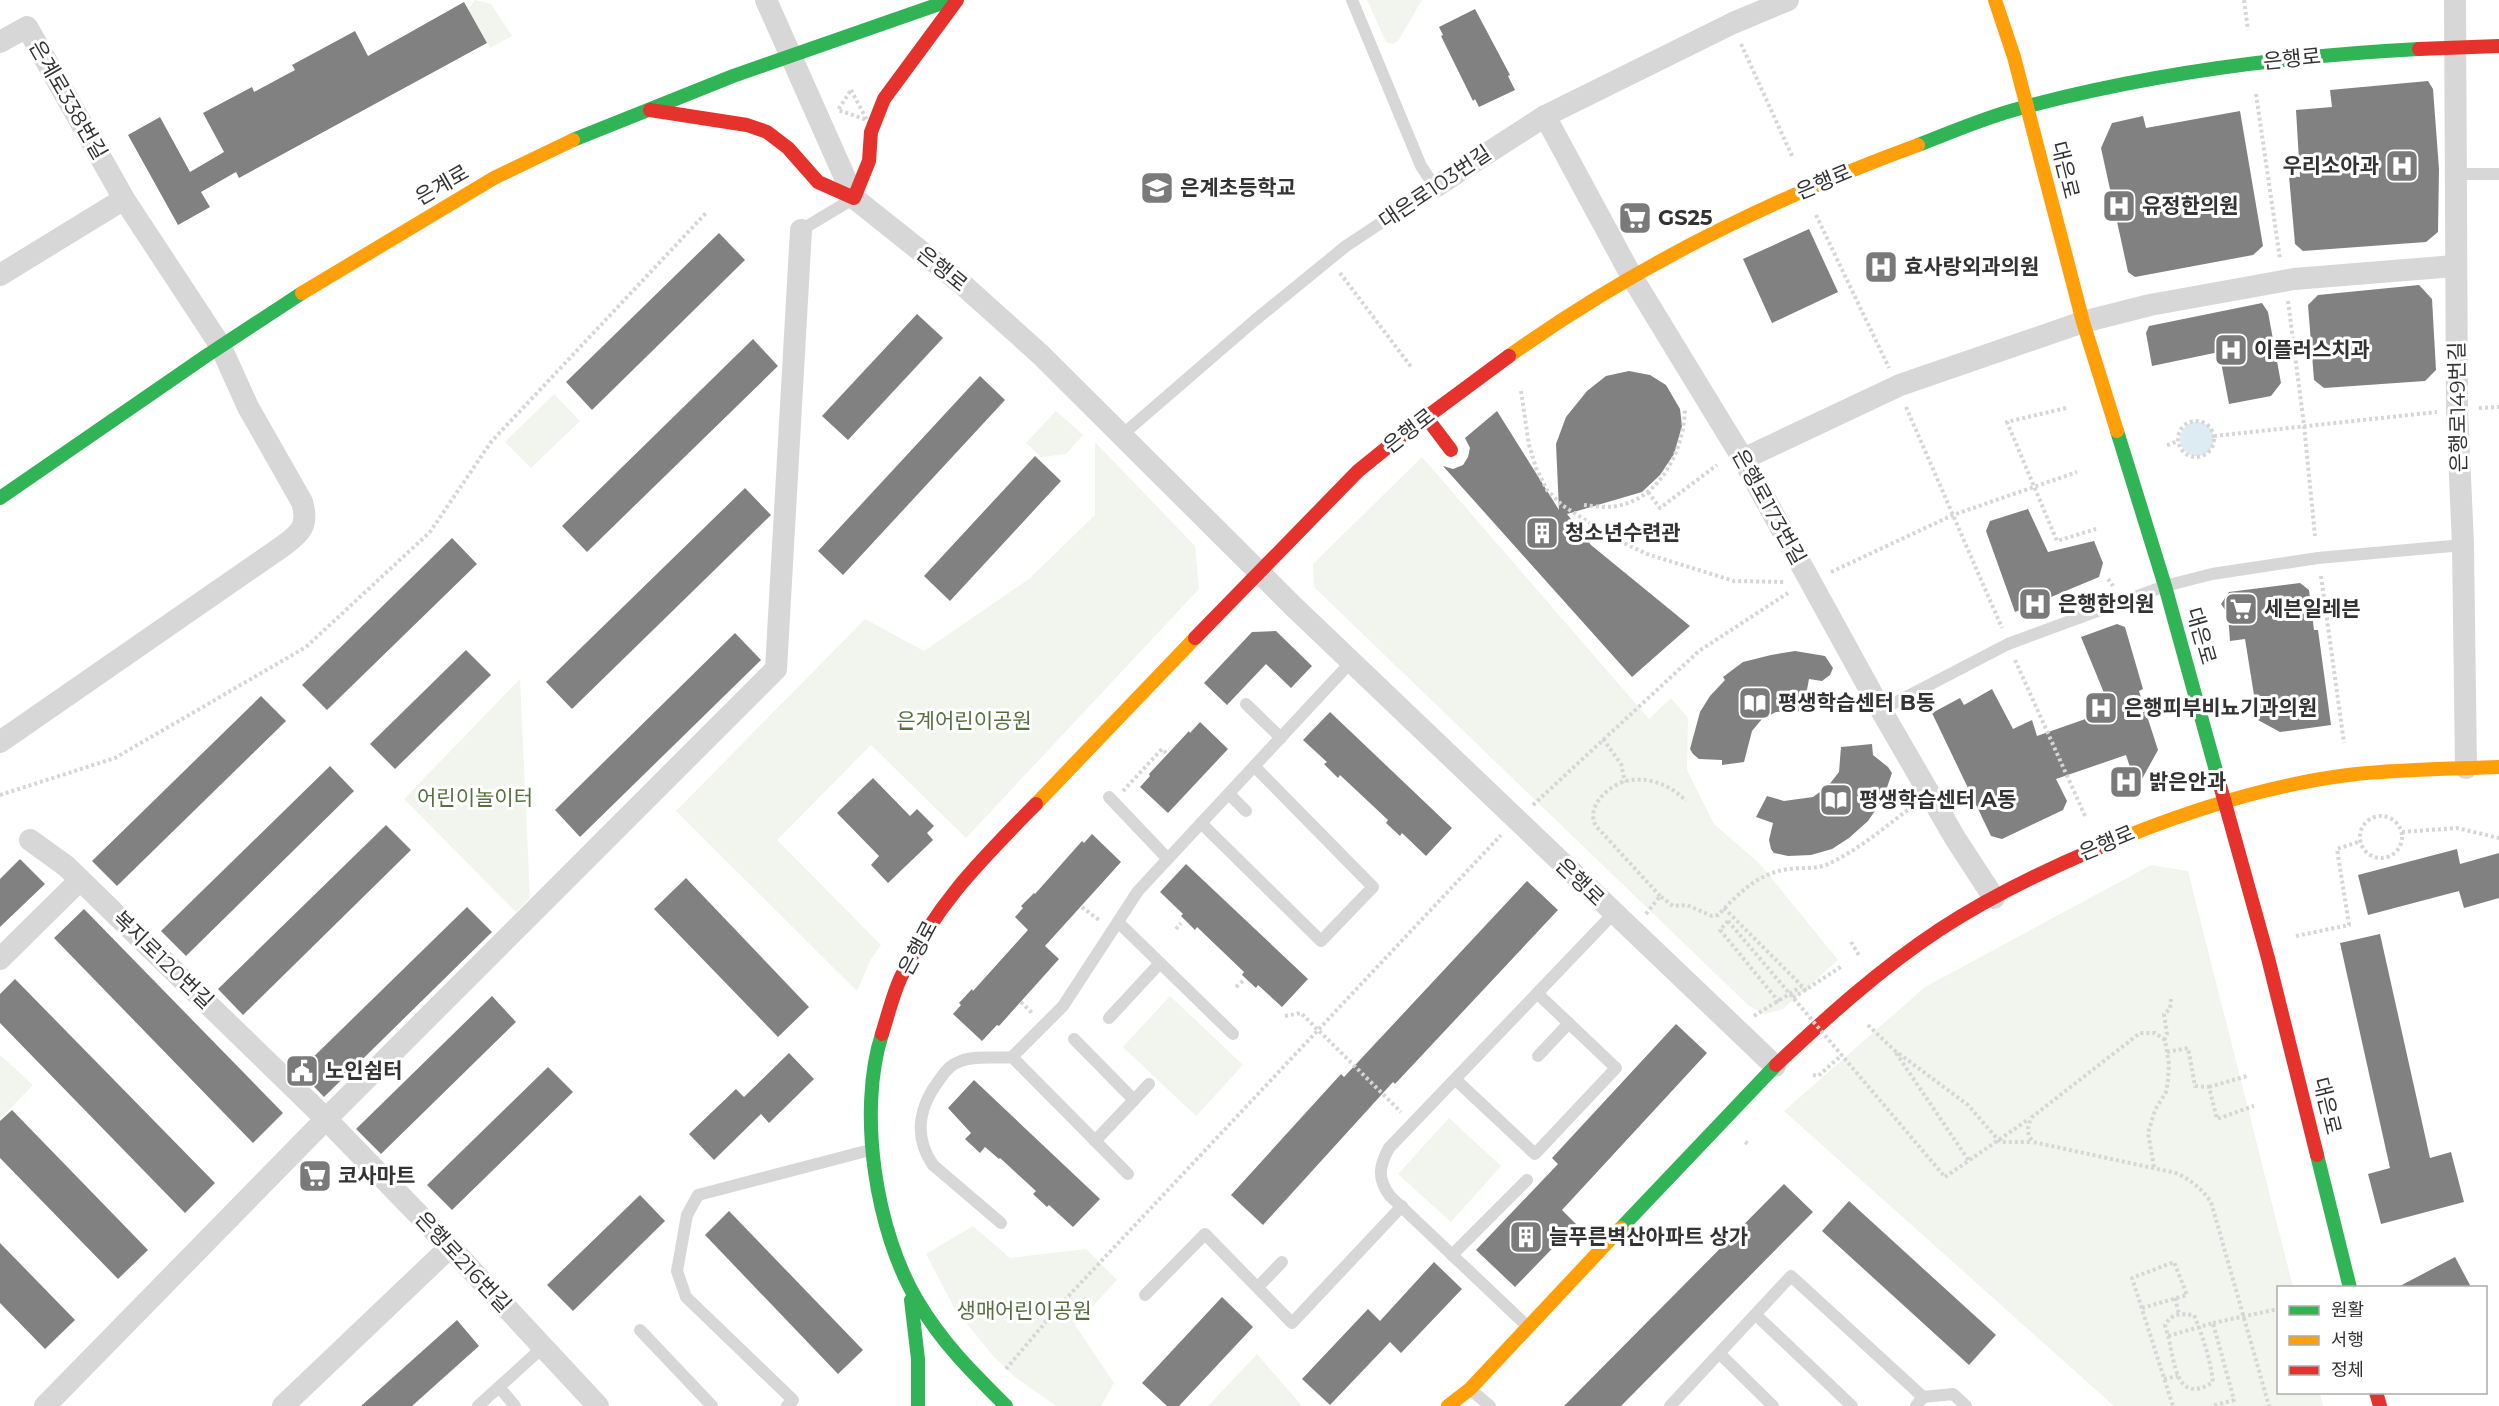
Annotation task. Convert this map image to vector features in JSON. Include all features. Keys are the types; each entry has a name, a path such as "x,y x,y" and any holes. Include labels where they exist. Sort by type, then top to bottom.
{"street":[{"path":"766,0 854,198"},
{"name":"은계로","path":"0,498 220,345 346,264 519,165 648,110 789,56 951,0"},
{"path":"854,198 869,161 871,132 884,99 957,0"},
{"name":"대은로103번길","path":"1435,187 1545,116 1733,23 1788,0"},
{"name":"대은로","path":"1995,0 2027,106 2083,322 2165,586 2225,801 2268,958 2350,1286"},
{"name":"은행로149번길","path":"2455,0 2457,410 2463,545 2466,768"},
{"name":"은계로338번길","path":"0,42 27,27 124,198 220,345 248,407 302,502 306,517 303,530 283,546 0,742"},
{"name":"은행로","path":"1006,1406 982,1384 938,1334 909,1286 882,1214 870,1150 872,1068 903,973 935,916 963,879 1358,470 1426,417 1548,329 1632,277 1721,229 1805,190 1887,156 2027,106 2253,64 2360,52 2455,46 2499,46"},
{"path":"648,110 747,125 767,132 788,148 818,182 854,198"},
{"name":"은행로173번길","path":"1545,116 1632,277 1743,459 1881,710 1955,838 1994,898"},
{"path":"0,275 124,198"},
{"name":"은행로","path":"854,198 962,284 1041,355 1257,572 1613,914 1775,1066"},
{"path":"45,1406 326,1119 776,669 801,230"},
{"path":"1743,459 1900,385 2083,322 2150,305 2294,279 2456,266"},
{"path":"1426,417 1451,450"},
{"name":"은행로","path":"1448,1406 1470,1389 1775,1066 1872,978 1939,930 1994,898 2075,856 2138,830 2225,801 2325,778 2391,770 2499,767"},
{"name":"복지로120번길","path":"30,840 66,866 326,1119"},
{"path":"0,959 80,880"},
{"name":"은행로216번길","path":"326,1119 450,1247 598,1406"},
{"path":"283,1406 450,1247"},
{"path":"909,1286 918,1359 918,1406"}],"lane":[{"path":"1352,0 1421,166 1435,187"},
{"path":"2457,174 2499,174"},
{"name":"대은로103번길","path":"1122,435 1254,321 1346,246 1435,187"},
{"path":"801,230 854,198"},
{"path":"1881,710 2008,644 2165,586 2212,574 2307,560 2463,545"},
{"path":"1001,1223 933,1165 923,1147 920,1130 927,1099 951,1065 968,1059 1012,1057 1063,1005 1138,891 1352,662"},
{"path":"1246,704 1281,738"},
{"path":"1201,823 1321,941 1373,887 1255,768"},
{"path":"1229,794 1246,811"},
{"path":"1109,797 1167,858"},
{"path":"1528,1327 1382,1185 1380,1171 1389,1148 1613,914"},
{"path":"1119,923 1233,1034"},
{"path":"1109,1018 1160,963"},
{"path":"1456,1080 1535,1154 1616,1068 1538,994"},
{"path":"1538,1056 1569,1023"},
{"path":"1074,1039 1134,1100"},
{"path":"1012,1057 1128,1174"},
{"path":"1095,1141 1149,1084"},
{"path":"787,1406 793,1400 686,1297 677,1272 687,1215 698,1195 870,1150"},
{"path":"1452,1255 1527,1180"},
{"path":"1145,1295 1205,1234 1292,1323 1402,1206"},
{"path":"1258,1287 1282,1262"},
{"path":"1670,1406 1791,1276 1920,1402 1953,1394 1966,1406"},
{"path":"1756,1315 1852,1406"},
{"path":"640,1330 712,1406"},
{"path":"478,1406 542,1348"},
{"path":"1720,1354 1773,1406"},
{"path":"499,1388 515,1406"},
{"path":"1470,1389 1490,1406"}],"path":[{"path":"2244,0 2248,30"},
{"path":"1737,35 1793,158"},
{"path":"2256,94 2280,260"},
{"path":"0,795 115,758 306,647 430,532 491,442 706,213"},
{"path":"1816,213 1890,368"},
{"path":"1340,273 1412,368"},
{"path":"2287,297 2304,426 2314,536"},
{"path":"1521,391 1529,445 1536,468 1547,490 1569,510 1613,538 1647,554 1734,581 1786,582"},
{"path":"1905,406 2003,630"},
{"path":"2475,408 2499,407"},
{"path":"1584,505 1617,506 1632,501 1647,492 1663,476 1676,455 1685,427 1685,408"},
{"path":"2066,408 2007,422 2057,541 2096,529"},
{"path":"2214,436 2442,411"},
{"path":"2196,421 2210,427 2214,436 2211,450 2202,456 2190,456 2185,453 2179,441 2181,430 2188,423 2196,421"},
{"path":"2167,444 2179,441"},
{"path":"1647,492 1660,508 1717,465"},
{"path":"1825,575 1953,515 2077,471"},
{"path":"2321,576 2344,743"},
{"path":"2108,579 2112,586"},
{"path":"1531,806 1699,651 1788,593"},
{"path":"2014,656 2086,818"},
{"path":"1603,739 1621,764 1625,782"},
{"path":"1123,791 1162,749 1167,754"},
{"path":"1686,801 1666,785 1639,780 1625,782 1600,798 1593,811 1592,819 1660,896 1673,906 1687,905 1712,916 1718,915 1745,887 1764,875 1782,870 1828,864 1856,849 1914,806"},
{"path":"2383,816 2395,821 2402,832 2395,852 2382,858 2369,854 2361,841 2360,835 2365,823 2376,817 2383,816"},
{"path":"2402,832 2457,828 2499,838"},
{"path":"1004,1371 1060,1305 1506,830"},
{"path":"2296,936 2349,925 2337,849 2361,841"},
{"path":"1645,915 1660,896"},
{"path":"1082,907 1102,923"},
{"path":"1724,909 1808,992"},
{"path":"1779,1002 1720,930 1728,921 1946,1177 2000,1142 2140,1033 2155,1033 2164,1040 2169,1064 2166,1092 2155,1110 2148,1133 2154,1167"},
{"path":"1176,929 1181,923"},
{"path":"1793,998 1842,966"},
{"path":"1236,987 1243,981"},
{"path":"1753,1017 1802,986"},
{"path":"2164,1040 2167,1034 2164,1014 2170,1009 2170,999"},
{"path":"1021,1002 1035,1015"},
{"path":"1285,1016 1300,1013 1402,1112"},
{"path":"1868,1025 1894,1050 1968,1105 2000,1142 2033,1142 2154,1167 2193,1181 2211,1202 2270,1406"},
{"path":"2167,1052 2188,1048 2195,1086 2209,1087 2247,1076"},
{"path":"1894,1050 1969,1161"},
{"path":"1813,1075 1818,1076 1842,1055"},
{"path":"2209,1087 2217,1119 2253,1106"},
{"path":"2032,1117 2028,1125 2028,1132 2033,1142"},
{"path":"2142,1308 2187,1295 2174,1262 2132,1278 2173,1406"},
{"path":"2175,1298 2179,1314"},
{"path":"2168,1336 2213,1323 2277,1309"},
{"path":"2179,1314 2194,1315 2200,1328 2210,1359 2213,1382 2201,1391 2190,1392 2181,1385 2165,1325 2170,1317 2179,1314"},
{"path":"2211,1406 2234,1400 2213,1323"},
{"path":"2164,1380 2178,1376"}],"green space":[{"path":"475,0 491,4 512,36 490,48 468,10"},
{"path":"1367,0 1422,0 1398,41 1393,44 1386,42"},
{"path":"554,394 580,421 531,468 505,442"},
{"path":"1056,411 1083,435 1066,454 1041,457 1026,443"},
{"name":"은계어린이공원","path":"1095,442 1195,546 1199,589 966,838 871,745 777,840 881,945 871,959 857,991 676,811 865,619 924,651 1029,579 1095,515"},
{"path":"1422,457 1649,719 1671,698 1688,718 1687,770 1714,824 1760,864 1838,960 1783,1009 1765,1014 1748,1005 1314,587 1313,564"},
{"name":"어린이놀이터","path":"520,679 530,898 516,912 404,799"},
{"path":"2151,865 2188,871 2293,1286 2277,1286 2277,1394 2320,1394 2323,1406 2114,1406 1784,1111 1925,987"},
{"path":"1170,996 1243,1065 1196,1116 1123,1047"},
{"path":"0,1055 33,1085 0,1119"},
{"path":"1449,1118 1501,1166 1451,1222 1398,1174"},
{"name":"생매어린이공원","path":"973,1226 1010,1258 1086,1249 1117,1280 1075,1325 1114,1383 1101,1406 1056,1406 1015,1377 994,1357 955,1309 926,1254"},
{"path":"1257,1354 1302,1406 1208,1406"}],"shaded area":[{"path":"2197,422 2209,427 2214,439 2209,451 2197,456 2185,451 2180,439 2185,427"}],"building":[{"path":"464,2 487,43 239,178 236,172 201,192 210,207 178,225 128,135 160,117 190,172 224,152 203,113 252,87 254,92 295,70 292,65 355,31 368,56"},
{"path":"1475,9 1510,75 1508,76 1515,90 1479,107 1475,99 1473,101 1441,36 1443,35 1439,27"},
{"path":"2428,81 2433,89 2439,169 2438,232 2426,242 2303,251 2295,244 2289,176 2300,177 2296,110 2332,107 2330,90"},
{"path":"2240,111 2263,246 2253,255 2135,277 2128,272 2101,148 2112,123 2143,116 2146,128"},
{"path":"1809,229 1838,292 1772,323 1743,259"},
{"path":"719,233 745,260 592,410 566,382"},
{"path":"2419,285 2432,299 2436,370 2425,381 2324,388 2314,380 2308,305 2318,295"},
{"path":"2262,303 2268,312 2281,383 2271,396 2229,404 2219,352 2152,366 2146,333 2149,326"},
{"path":"917,314 943,338 848,440 822,416"},
{"path":"753,339 778,366 587,552 562,526"},
{"name":"청소년수련관","path":"1629,371 1650,375 1666,385 1680,409 1682,426 1674,454 1660,475 1642,492 1567,514 1591,545 1690,626 1632,677 1443,466 1453,469 1463,465 1470,448 1465,438 1497,411 1559,510 1556,444 1566,417 1587,391 1606,376"},
{"path":"980,376 1005,400 843,575 818,551"},
{"path":"1035,456 1061,481 950,601 924,576"},
{"path":"745,488 771,515 572,709 546,682"},
{"path":"2028,509 2048,552 2094,541 2103,563 2099,577 2015,612 1986,531 1990,521"},
{"path":"452,538 477,564 327,710 302,685"},
{"path":"2300,583 2309,590 2314,630 2318,630 2331,725 2280,732 2258,720 2245,639 2230,641 2228,614 2221,604 2229,592"},
{"path":"2117,624 2125,627 2143,689 2139,691 2158,750 2137,788 2126,755 2056,779 2067,801 2063,810 2002,839 1991,836 1932,713 1960,698 1964,705 1992,689 2013,729 2032,720 2037,736 2111,710 2081,637"},
{"path":"1276,631 1312,666 1291,688 1266,664 1227,705 1204,683 1252,632"},
{"path":"735,633 761,660 580,837 555,810"},
{"path":"466,650 491,675 395,769 370,744"},
{"name":"평생학습센터 B동","path":"1795,651 1825,656 1833,668 1830,675 1822,681 1809,679 1803,711 1776,712 1762,719 1752,731 1744,762 1722,765 1722,760 1699,759 1693,754 1690,749 1700,712 1710,696 1725,680 1723,677 1743,662"},
{"path":"261,696 286,721 117,886 92,861"},
{"path":"1330,712 1452,828 1426,856 1402,833 1400,836 1386,823 1388,820 1340,775 1338,778 1324,764 1327,762 1303,740"},
{"path":"1200,722 1228,749 1168,813 1140,787 1150,776 1149,774"},
{"name":"평생학습센터 A동","path":"1872,744 1873,755 1892,773 1883,799 1868,821 1832,849 1811,855 1788,856 1774,853 1769,840 1773,823 1756,817 1767,796 1784,801 1813,797 1828,786 1839,772 1841,747"},
{"path":"330,766 354,791 186,956 161,931"},
{"path":"873,778 910,816 917,809 934,826 927,833 933,840 888,883 871,865 879,856 837,813"},
{"path":"386,825 411,850 243,1015 218,989"},
{"path":"1092,834 1121,862 1045,946 1059,959 999,1026 997,1025 982,1041 953,1014 961,1005 959,1003 972,989 973,991 1028,930 1015,917 1023,908 1021,906 1035,894 1082,841 1084,843"},
{"path":"2457,849 2460,864 2499,853 2499,898 2464,908 2459,891 2368,915 2358,875"},
{"path":"20,859 45,884 0,927 0,879"},
{"path":"1186,864 1308,979 1282,1007 1258,985 1256,988 1242,975 1244,972 1197,927 1195,930 1181,916 1183,914 1160,892"},
{"path":"686,878 809,1007 778,1037 654,909"},
{"path":"1527,881 1558,910 1395,1084 1393,1082 1263,1225 1231,1195 1341,1074 1344,1077"},
{"path":"467,907 492,932 324,1097 299,1071"},
{"path":"84,909 283,1113 253,1143 54,938"},
{"path":"2380,934 2430,1158 2451,1152 2464,1202 2381,1224 2368,1174 2390,1168 2340,943"},
{"path":"15,979 215,1183 185,1213 0,1023 0,994"},
{"path":"492,996 516,1022 381,1154 356,1129"},
{"path":"1676,1024 1707,1053 1562,1210 1576,1224 1515,1287 1476,1250 1558,1164 1552,1158"},
{"path":"789,1053 814,1079 769,1123 761,1114 714,1160 689,1134 736,1089 744,1097"},
{"path":"548,1067 573,1092 452,1210 427,1185"},
{"path":"974,1080 1100,1199 1073,1227 1033,1194 1036,1191 1000,1158 985,1147 980,1153 965,1139 971,1133 948,1108"},
{"path":"12,1110 148,1250 118,1279 0,1158 0,1121"},
{"path":"1784,1184 1813,1212 1621,1406 1564,1406"},
{"path":"640,1195 665,1221 573,1311 547,1285"},
{"path":"1849,1201 1996,1335 1969,1365 1822,1231"},
{"path":"729,1211 863,1350 838,1374 705,1235"},
{"path":"0,1243 75,1320 45,1349 0,1303"},
{"path":"2455,1257 2470,1286 2400,1286"},
{"path":"1434,1262 1462,1289 1401,1353 1390,1342 1330,1405 1302,1379 1368,1309 1380,1321"},
{"path":"1222,1297 1253,1327 1179,1406 1167,1406 1142,1383"},
{"path":"457,1320 479,1346 412,1406 361,1406"}],"traffic: fast":[{"path":"573,140 733,76 951,0"},
{"path":"1918,145 2008,112 2119,85 2218,68 2319,56 2419,49"},
{"path":"0,498 302,293"},
{"path":"2117,431 2165,586 2218,778"},
{"path":"882,1034 871,1099 871,1135 875,1171 891,1242 903,1274 928,1317 959,1357 1006,1406"},
{"path":"1621,1228 1776,1065"},
{"path":"2317,1155 2350,1286"},
{"path":"911,1300 918,1359 918,1406"}],"traffic: slow":[{"path":"1995,0 2014,57 2083,322 2117,431"},
{"path":"302,293 494,178 573,140"},
{"path":"1509,356 1606,293 1706,237 1758,211 1918,145"},
{"path":"1036,804 1195,638"},
{"path":"2098,848 2189,813 2283,786 2367,773 2499,767"},
{"path":"1448,1406 1470,1389 1621,1228"}],"traffic: jam":[{"path":"650,110 747,125 767,132 788,148 818,182 854,198 869,161 871,132 884,99 957,0"},
{"path":"2419,49 2499,46"},
{"path":"1195,638 1358,471 1509,356"},
{"path":"1426,417 1451,450"},
{"path":"2218,778 2268,958 2317,1155"},
{"path":"882,1034 901,977 929,927 944,905 978,865 1036,804"},
{"path":"1776,1065 1854,994 1939,930 2016,886 2098,848"},
{"path":"2377,1394 2380,1406"}],"place":[{"name":"우리소아과","path":"2402,166"},
{"name":"은계초등학교","path":"1157,188"},
{"name":"유정한의원","path":"2119,206"},
{"name":"GS25","path":"1635,218"},
{"name":"효사랑외과의원","path":"1881,267"},
{"name":"이플러스치과","path":"2231,350"},
{"name":"청소년수련관","path":"1542,533"},
{"name":"은행한의원","path":"2035,604"},
{"name":"세븐일레븐","path":"2241,609"},
{"name":"평생학습센터 B동","path":"1755,703"},
{"name":"은행피부비뇨기과의원","path":"2101,708"},
{"name":"밝은안과","path":"2126,782"},
{"name":"평생학습센터 A동","path":"1836,800"},
{"name":"노인쉼터","path":"302,1071"},
{"name":"코사마트","path":"315,1176"},
{"name":"늘푸른벽산아파트 상가","path":"1526,1237"}]}
